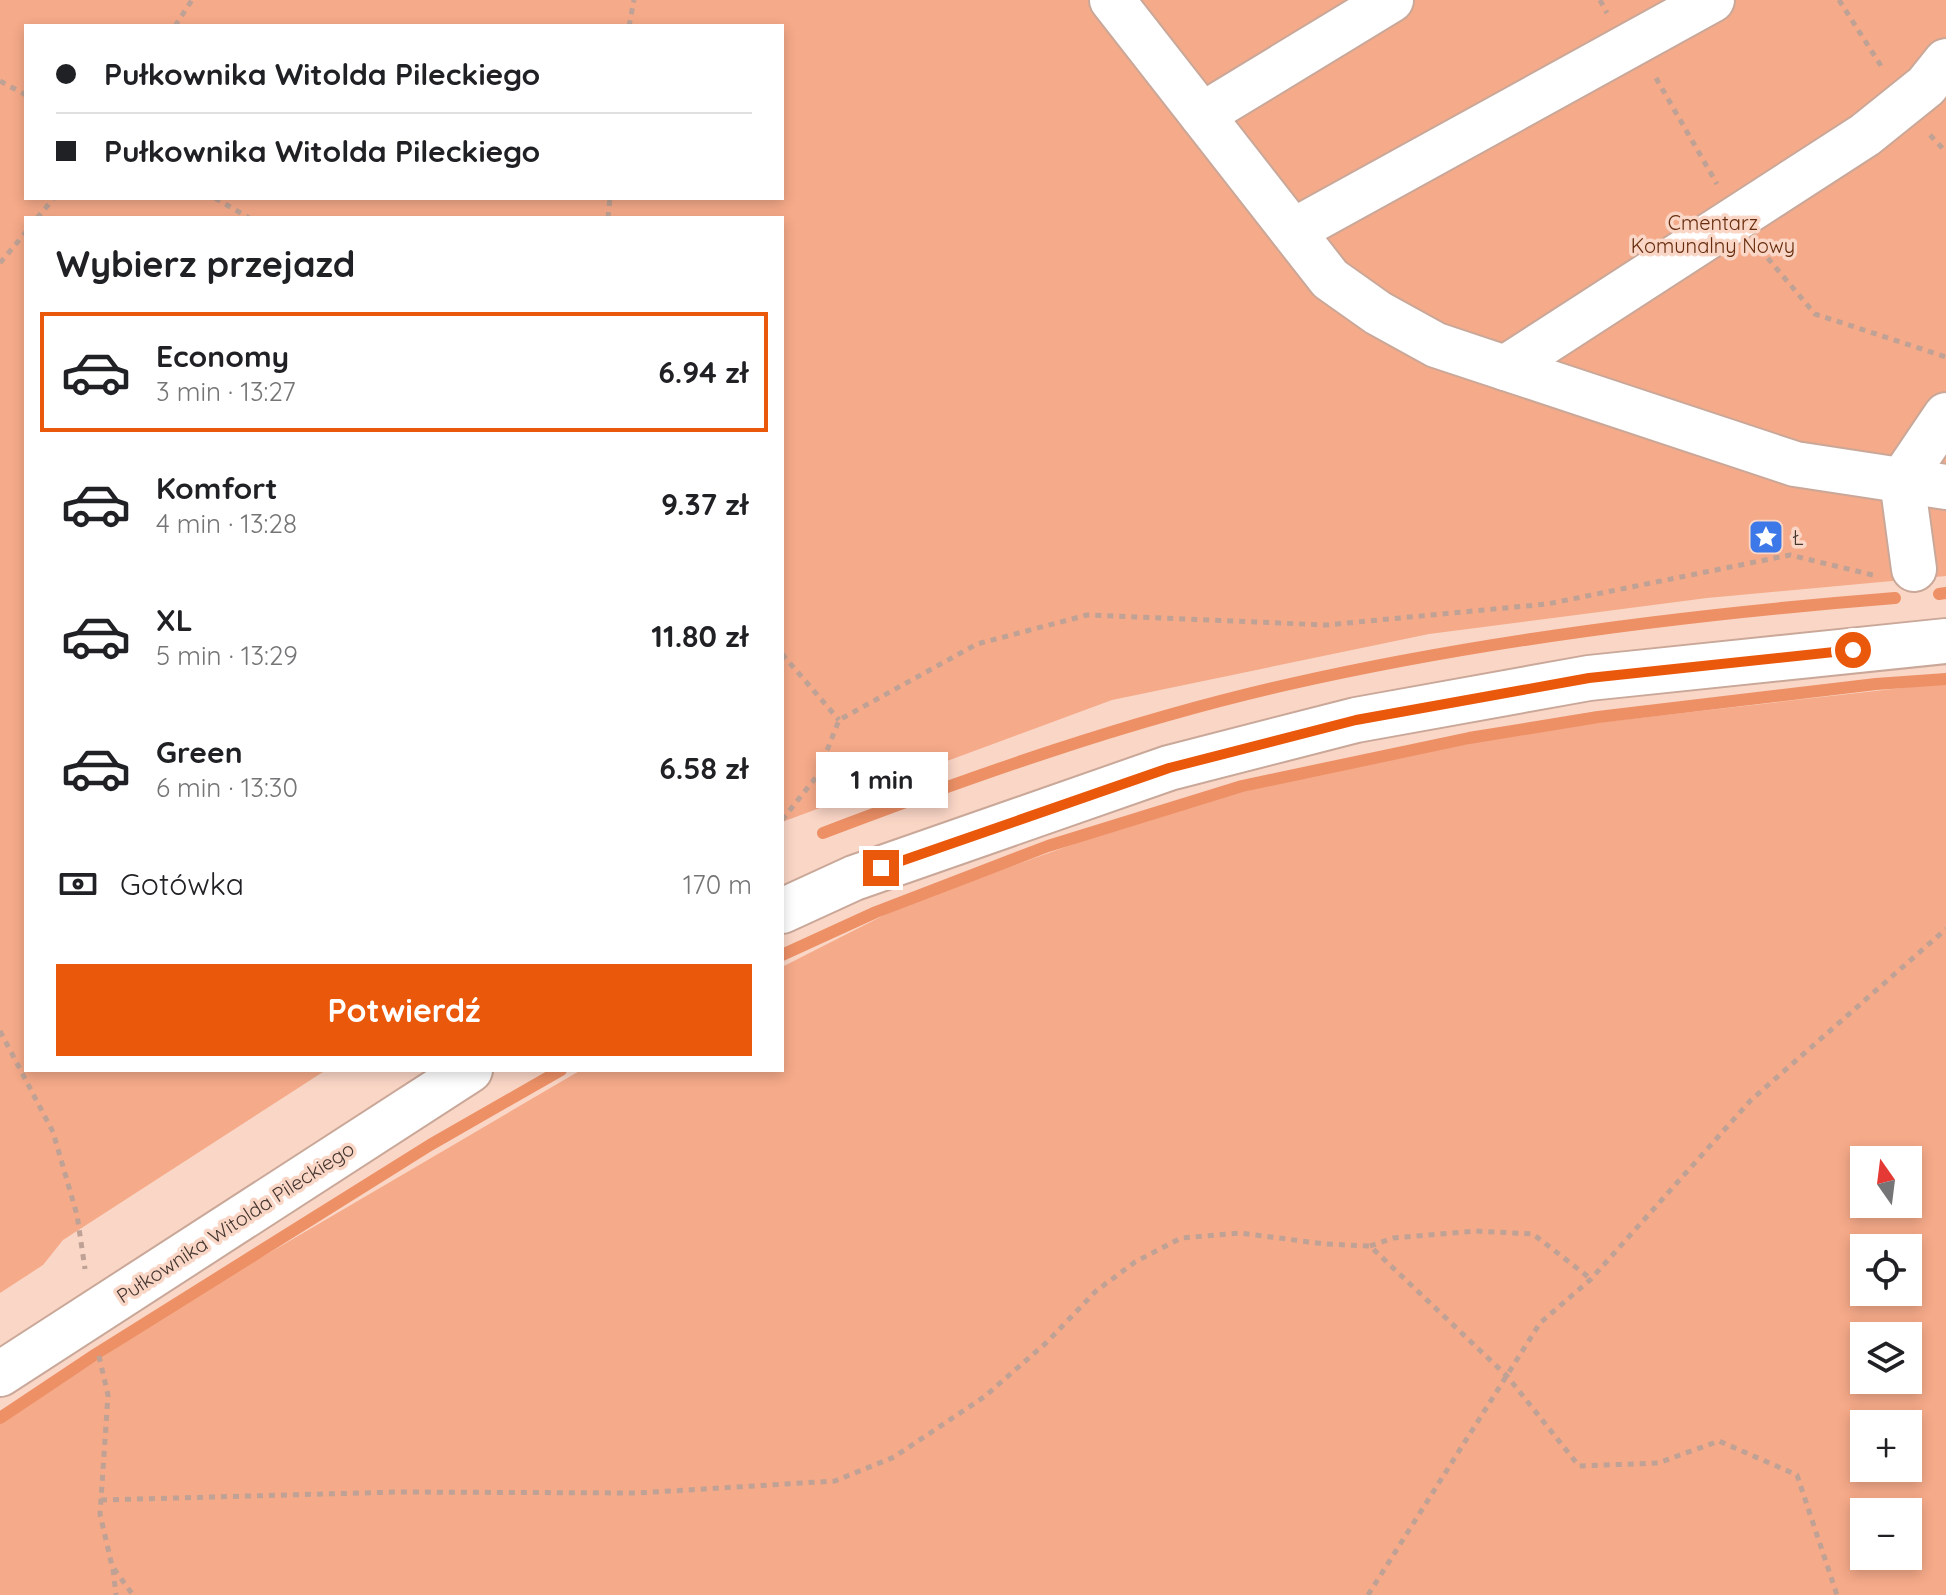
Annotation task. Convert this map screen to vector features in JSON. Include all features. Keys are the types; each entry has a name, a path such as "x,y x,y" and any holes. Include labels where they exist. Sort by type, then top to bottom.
{"street":[{"path":"1112,0 1330,279 1378,313 1436,345 1795,464 1946,487"},
{"path":"1202,115 1391,0"},
{"path":"1293,231 1712,0"},
{"path":"1505,368 1865,135 1926,86 1946,61"},
{"path":"1895,572 1902,480 1946,415"},
{"path":"784,910 854,878 1169,768 1356,720 1589,678 1946,641"},
{"name":"Pułkownika Witolda Pileckiego","path":"0,1374 467,1072"}],"path":[{"path":"176,24 192,0"},
{"path":"629,24 634,0"},
{"path":"1839,0 1903,104"},
{"path":"0,81 24,94"},
{"path":"1659,82 1737,217"},
{"path":"39,216 52,200"},
{"path":"218,200 246,216"},
{"path":"0,263 24,234"},
{"path":"1771,264 1815,314 1946,357"},
{"path":"784,817 817,776 839,720 977,644 1087,615 1326,625 1547,604 1790,555 1895,572"},
{"path":"784,656 839,720"},
{"path":"1368,1595 1540,1323 1591,1279 1751,1100 1946,929"},
{"path":"0,1031 53,1132 77,1215 86,1277"},
{"path":"101,1500 398,1492 638,1493 835,1481 894,1457 984,1397 1046,1343 1096,1291 1135,1262 1181,1238 1240,1233 1325,1244 1370,1246 1393,1238 1475,1231 1533,1234 1591,1279"},
{"path":"1370,1246 1507,1376 1579,1466 1658,1463 1719,1441 1797,1475 1837,1595"},
{"path":"99,1357 108,1395 100,1514 116,1595"},
{"path":"112,1566 133,1595"}],"green space":[{"name":"Cmentarz Komunalny Nowy","path":"0,0 1946,0 1946,576 1707,598 1429,634 1112,700 784,821 784,216 24,216 24,1072 323,1072 63,1240 43,1265 0,1293"},
{"path":"1946,683 1946,1595 0,1595 0,1424 199,1294 578,1072 784,1072 784,966 902,906 1190,802 1533,730"}],"waterway":[{"path":"1939,594 1946,593"},
{"path":"823,833 1054,750 1171,714 1290,684 1440,654 1591,630 1895,598"},
{"path":"784,954 876,912 1048,846 1242,786 1469,738 1598,717 1876,684 1946,679"},
{"path":"0,1418 96,1354 430,1145 558,1072"}],"place":[{"name":"Ł","path":"1766,537"}],"route":[{"path":"881,868 1169,768 1356,720 1589,678 1853,650"}]}
